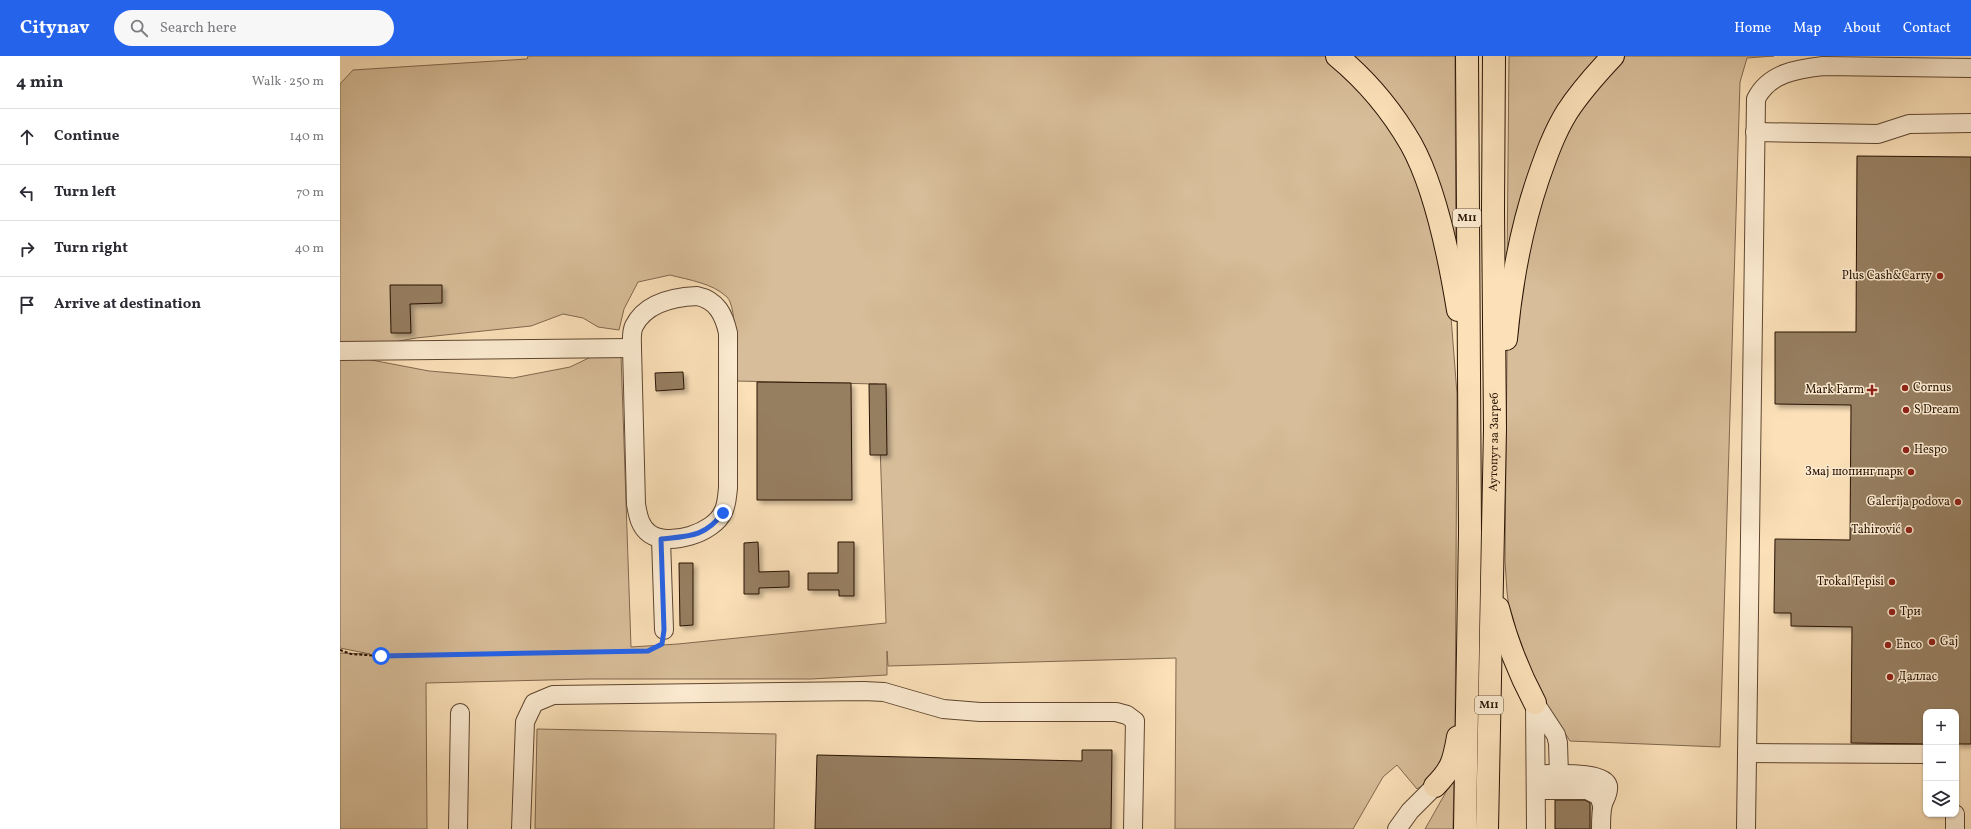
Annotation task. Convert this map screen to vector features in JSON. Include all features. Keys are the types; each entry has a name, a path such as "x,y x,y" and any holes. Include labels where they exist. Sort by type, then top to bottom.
{"highway":[{"path":"1337,56 1350,67 1391,113 1411,145 1424,174 1442,237 1454,289 1469,381"},
{"name":"Аутопут за Загреб","path":"1465,829 1468,701 1469,381 1467,56"},
{"name":"Аутопут за Загреб","path":"1487,829 1495,429 1493,210 1494,56"},
{"path":"1495,429 1516,259 1528,208 1545,158 1558,128 1583,90 1613,56"},
{"path":"1491,582 1511,653 1519,674 1535,703"},
{"path":"1435,786 1450,769 1468,701"}],"lane":[{"path":"1746,829 1756,98 1760,91 1777,77 1798,69 1823,66 1971,68"},
{"path":"1755,132 1878,134 1913,124 1971,124"},
{"path":"697,296 707,298 715,304 726,324 728,333 728,488 723,513 708,529 684,537 661,539 650,534 642,525 638,516 636,504 632,348 633,327 640,316 654,306 674,298 697,296"},
{"path":"340,351 632,348"},
{"path":"661,539 664,630"},
{"path":"521,829 525,722 534,703 553,695 864,691 884,692 936,707 958,710 980,712 1116,712 1127,715 1134,721 1135,735 1133,829"},
{"path":"1535,703 1556,735 1560,775"},
{"path":"1535,703 1536,829"},
{"path":"458,829 460,713"},
{"path":"1747,752 1923,754"},
{"path":"1536,782 1560,775 1592,775 1602,779 1606,783 1608,792 1602,805"},
{"path":"1536,782 1587,790 1599,796 1602,805 1601,829"},
{"path":"1397,829 1410,811 1435,786"},
{"path":"1955,817 1955,829"}],"path":[{"path":"340,650 351,654 381,656 648,651 662,644 664,630"}],"shaded area":[{"path":"528,56 1326,56 1348,72 1380,108 1421,183 1451,317 1457,394 1455,745 1434,777 1417,789 1397,765 1383,777 1353,829 1175,829 1176,658 888,666 887,651 887,675 811,679 588,679 426,683 427,829 340,829 340,653 370,654 340,648 340,84 353,70 527,59","holes":["670,275 707,285 721,292 727,297 733,312 735,337 735,381 878,384 886,623 678,644 631,647 621,355 597,354 570,367 513,378 429,371 366,359 366,347 416,338 531,326 563,314 583,318 598,327 619,330 624,309 638,282"]},
{"path":"1346,56 1455,56 1456,277 1445,218"},
{"path":"1509,56 1605,56 1586,75 1507,270"},
{"path":"1621,56 1774,56 1747,58 1740,82 1720,747 1570,741 1543,699 1511,624 1505,561 1507,351 1523,244 1578,104"},
{"path":"537,729 776,734 774,829 535,829"},
{"path":"1454,778 1453,829 1425,829"}],"building":[{"name":"Змај шопинг парк","path":"1857,156 1971,157 1971,744 1959,744 1959,709 1923,709 1923,744 1851,743 1852,627 1791,626 1791,613 1774,613 1775,539 1850,540 1851,405 1775,404 1775,332 1856,332"},
{"path":"390,285 442,285 442,303 410,304 411,333 391,333"},
{"path":"683,372 684,389 656,391 655,373"},
{"path":"757,382 851,383 852,500 757,500"},
{"path":"869,384 886,384 887,455 870,455"},
{"path":"758,542 759,572 789,571 789,587 759,588 759,594 744,594 744,543"},
{"path":"838,542 854,542 854,596 839,596 839,590 808,590 808,573 838,573"},
{"path":"679,563 693,563 693,625 680,626"},
{"path":"1082,750 1112,750 1111,829 815,829 817,755 1082,761"},
{"path":"1555,800 1585,800 1590,803 1590,829 1555,829"}],"place":[{"name":"Plus Cash&Carry","path":"1940,276"},
{"name":"Cornus","path":"1905,388"},
{"name":"Mark Farm","path":"1872,390"},
{"name":"S Dream","path":"1906,410"},
{"name":"Hespo","path":"1906,450"},
{"name":"Змај шопинг парк","path":"1911,472"},
{"name":"Galerija podova","path":"1958,502"},
{"name":"Tahirović","path":"1909,530"},
{"name":"Trokal Tepisi","path":"1892,582"},
{"name":"Три","path":"1892,612"},
{"name":"Gaj","path":"1932,642"},
{"name":"Enco","path":"1888,645"},
{"name":"Даллас","path":"1890,677"}],"route":[{"path":"381,656 648,651 662,644 664,630 661,539 684,537 708,529 723,513"}]}
